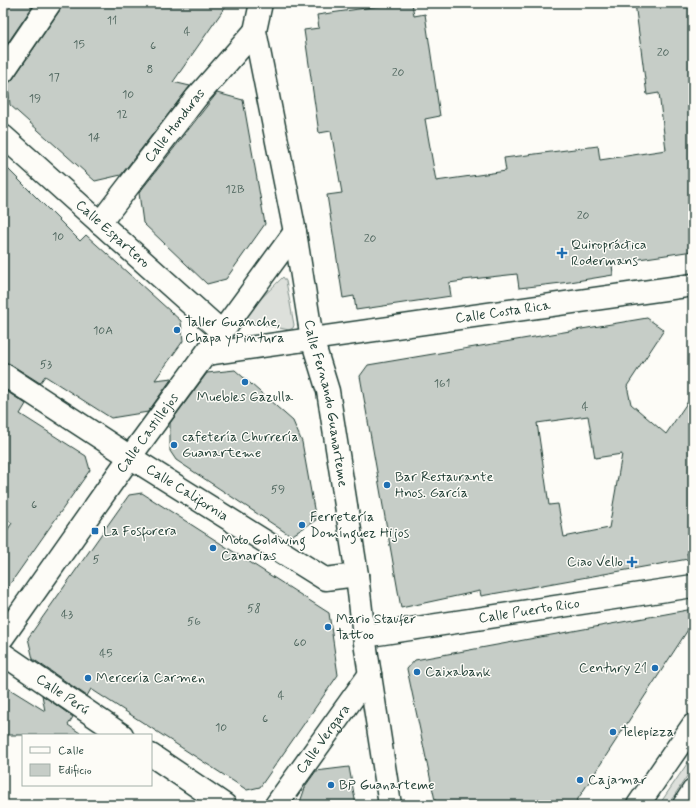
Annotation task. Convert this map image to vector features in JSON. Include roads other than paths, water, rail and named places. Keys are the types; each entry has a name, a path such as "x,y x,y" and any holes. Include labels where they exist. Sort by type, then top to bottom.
{"street":[{"path":"3,72 50,3"},
{"name":"Calle Fernando Guanarteme","path":"261,3 255,31 295,232 312,339 328,391 357,575 364,636 390,805"},
{"name":"Calle Honduras","path":"100,223 196,98 255,31"},
{"name":"Calle Espartero","path":"3,136 222,332"},
{"name":"Calle Castillejos","path":"3,637 130,457 295,232"},
{"name":"Calle Costa Rica","path":"206,354 693,285"},
{"name":"Calle California","path":"3,374 130,457 325,579 357,575"},
{"name":"Calle Puerto Rico","path":"364,636 692,586"},
{"name":"Calle Perú","path":"3,654 121,734"},
{"name":"Calle Vergara","path":"276,805 370,674"},
{"path":"638,805 693,725"},
{"path":"152,756 225,805"},
{"path":"684,805 693,791"}],"place":[{"name":"Quiropráctica Rodermans","path":"562,253"},
{"name":"Taller Guanche, Chapa y Pintura","path":"177,330"},
{"name":"Muebles Gazulla","path":"245,382"},
{"name":"cafetería Churrería Guanarteme","path":"174,445"},
{"name":"Bar Restaurante Hnos. García","path":"387,485"},
{"name":"Ferretería Domínguez Hijos","path":"302,525"},
{"name":"La Fosforera","path":"95,531"},
{"name":"Moto Goldwing Canarias","path":"213,548"},
{"name":"Ciao Vello","path":"632,562"},
{"name":"Mario Staufer Tattoo","path":"328,627"},
{"name":"Century 21","path":"655,668"},
{"name":"Caixabank","path":"417,672"},
{"name":"Mercería Carmen","path":"88,678"},
{"name":"Telepizza","path":"613,732"},
{"name":"Cajamar","path":"580,780"},
{"name":"BP Guanarteme","path":"331,785"}]}
